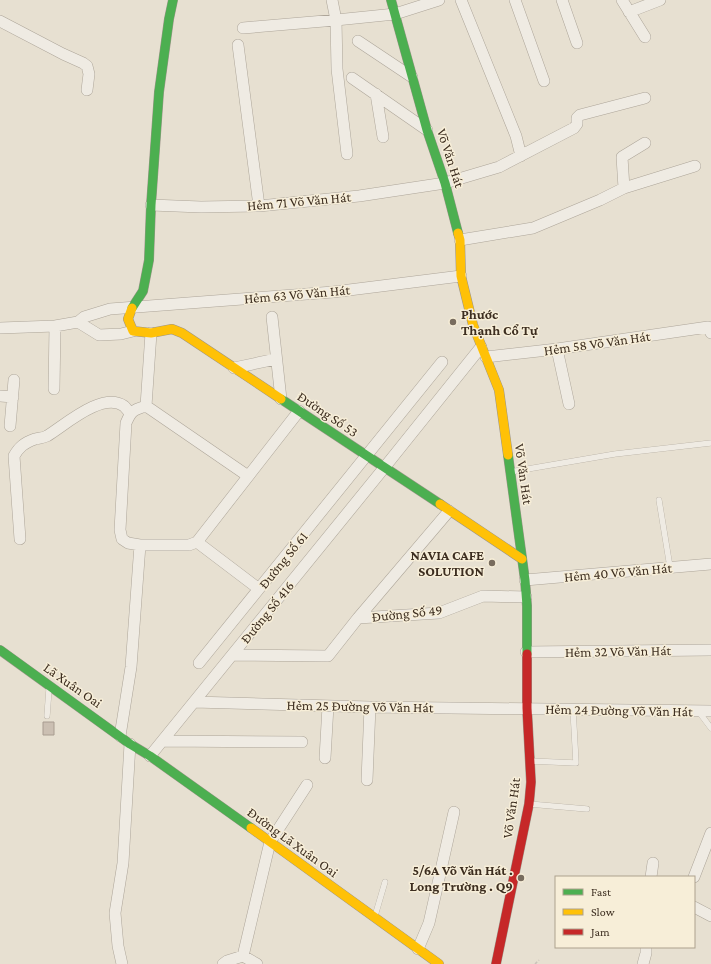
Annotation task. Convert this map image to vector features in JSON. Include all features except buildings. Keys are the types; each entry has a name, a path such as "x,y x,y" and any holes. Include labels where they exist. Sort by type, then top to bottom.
{"street":[{"path":"78,322 99,335 121,334 133,331 128,319 132,307 143,291 149,260 151,205 159,92 173,0"},
{"path":"332,0 336,20 337,69 347,154"},
{"name":"Võ Văn Hát","path":"391,0 427,130 445,184 460,240 461,276 472,325 499,390 525,580 527,708 531,782 529,804 496,964"},
{"path":"243,28 395,14 439,0"},
{"path":"460,0 516,136 521,156"},
{"path":"515,0 544,81"},
{"path":"562,0 577,43"},
{"path":"622,0 645,38"},
{"path":"629,12 660,0"},
{"path":"0,21 87,66 89,74 87,90"},
{"path":"358,41 412,77"},
{"path":"238,45 259,206"},
{"path":"352,78 427,130"},
{"path":"376,94 382,137"},
{"name":"Hẻm 71 Võ Văn Hát","path":"151,205 201,207 259,206 359,196 445,184 499,167 521,156 574,128 577,124 577,118 580,115 645,98"},
{"path":"624,188 622,156 645,143"},
{"path":"460,240 533,228 600,200 624,188 695,166"},
{"name":"Hẻm 63 Võ Văn Hát","path":"0,328 55,326 78,322 84,317 110,309 333,292 461,276"},
{"path":"272,317 281,399"},
{"path":"54,389 55,326"},
{"name":"Đường Số 53","path":"133,331 151,333 172,329 182,333 522,560"},
{"name":"Hẻm 58 Võ Văn Hát","path":"486,357 709,330"},
{"path":"146,406 151,333"},
{"name":"Đường Số 416","path":"150,756 384,468 480,347"},
{"path":"557,349 569,404"},
{"path":"234,368 276,359"},
{"name":"Đường Số 61","path":"200,663 442,362"},
{"path":"10,426 14,380"},
{"path":"0,396 13,397"},
{"path":"20,539 14,456 19,447 34,439 45,437 72,418 101,404 114,403 124,406 130,413"},
{"path":"248,476 146,406 138,408 130,413 126,423 120,530 122,539 128,544 140,545 189,546 197,542 299,411"},
{"path":"358,618 448,511"},
{"path":"197,542 259,589"},
{"path":"120,736 131,666 140,545"},
{"name":"Hẻm 40 Võ Văn Hát","path":"525,580 711,564"},
{"name":"Đường Số 49","path":"232,655 328,656 358,618 439,613 483,596 526,597"},
{"name":"Lã Xuân Oai","path":"0,650 130,744"},
{"name":"Hẻm 32 Võ Văn Hát","path":"526,652 711,650"},
{"name":"Hẻm 25 Đường Võ Văn Hát","path":"194,702 370,707 527,708"},
{"path":"325,758 328,706"},
{"path":"367,780 370,707"},
{"name":"Hẻm 24 Đường Võ Văn Hát","path":"527,708 711,712"},
{"path":"163,741 302,742"},
{"path":"122,964 118,946 115,913 122,863 130,744"},
{"name":"Đường Lã Xuân Oai","path":"130,744 150,756 439,964"},
{"path":"243,956 270,842 307,785"},
{"path":"418,949 429,923 454,812"},
{"path":"694,876 711,833"},
{"path":"651,876 653,863"},
{"path":"695,907 710,913"},
{"path":"643,964 646,948"},
{"path":"223,964 227,961 243,956 256,964"}],"lane":[{"path":"510,472 615,454 711,443"},
{"path":"659,500 670,567"},
{"path":"47,716 50,686"},
{"path":"530,762 576,763 573,709"},
{"path":"699,712 711,728"},
{"path":"529,804 587,809"},
{"path":"374,918 385,882"}],"path":[{"path":"535,964 539,960"}],"traffic: fast":[{"path":"132,308 143,291 149,260 151,205 159,92 173,0"},
{"path":"391,0 427,130 445,183 458,233"},
{"path":"281,399 440,504"},
{"path":"508,455 525,580 527,606 527,654"},
{"path":"0,650 130,744 150,756 251,828"}],"traffic: slow":[{"path":"458,233 460,240 461,276 473,325 499,390 508,455"},
{"path":"132,308 128,319 133,331 151,333 172,329 182,333 281,399"},
{"path":"440,504 522,559"},
{"path":"251,828 439,964"}],"traffic: jam":[{"path":"496,964 529,804 531,782 527,708 527,654"}],"place":[{"name":"Phước Thạnh Cổ Tự","path":"453,322"},
{"name":"NAVIA CAFE SOLUTION","path":"492,563"},
{"name":"5/6A Võ Văn Hát . Long Trường . Q9","path":"521,878"}]}
